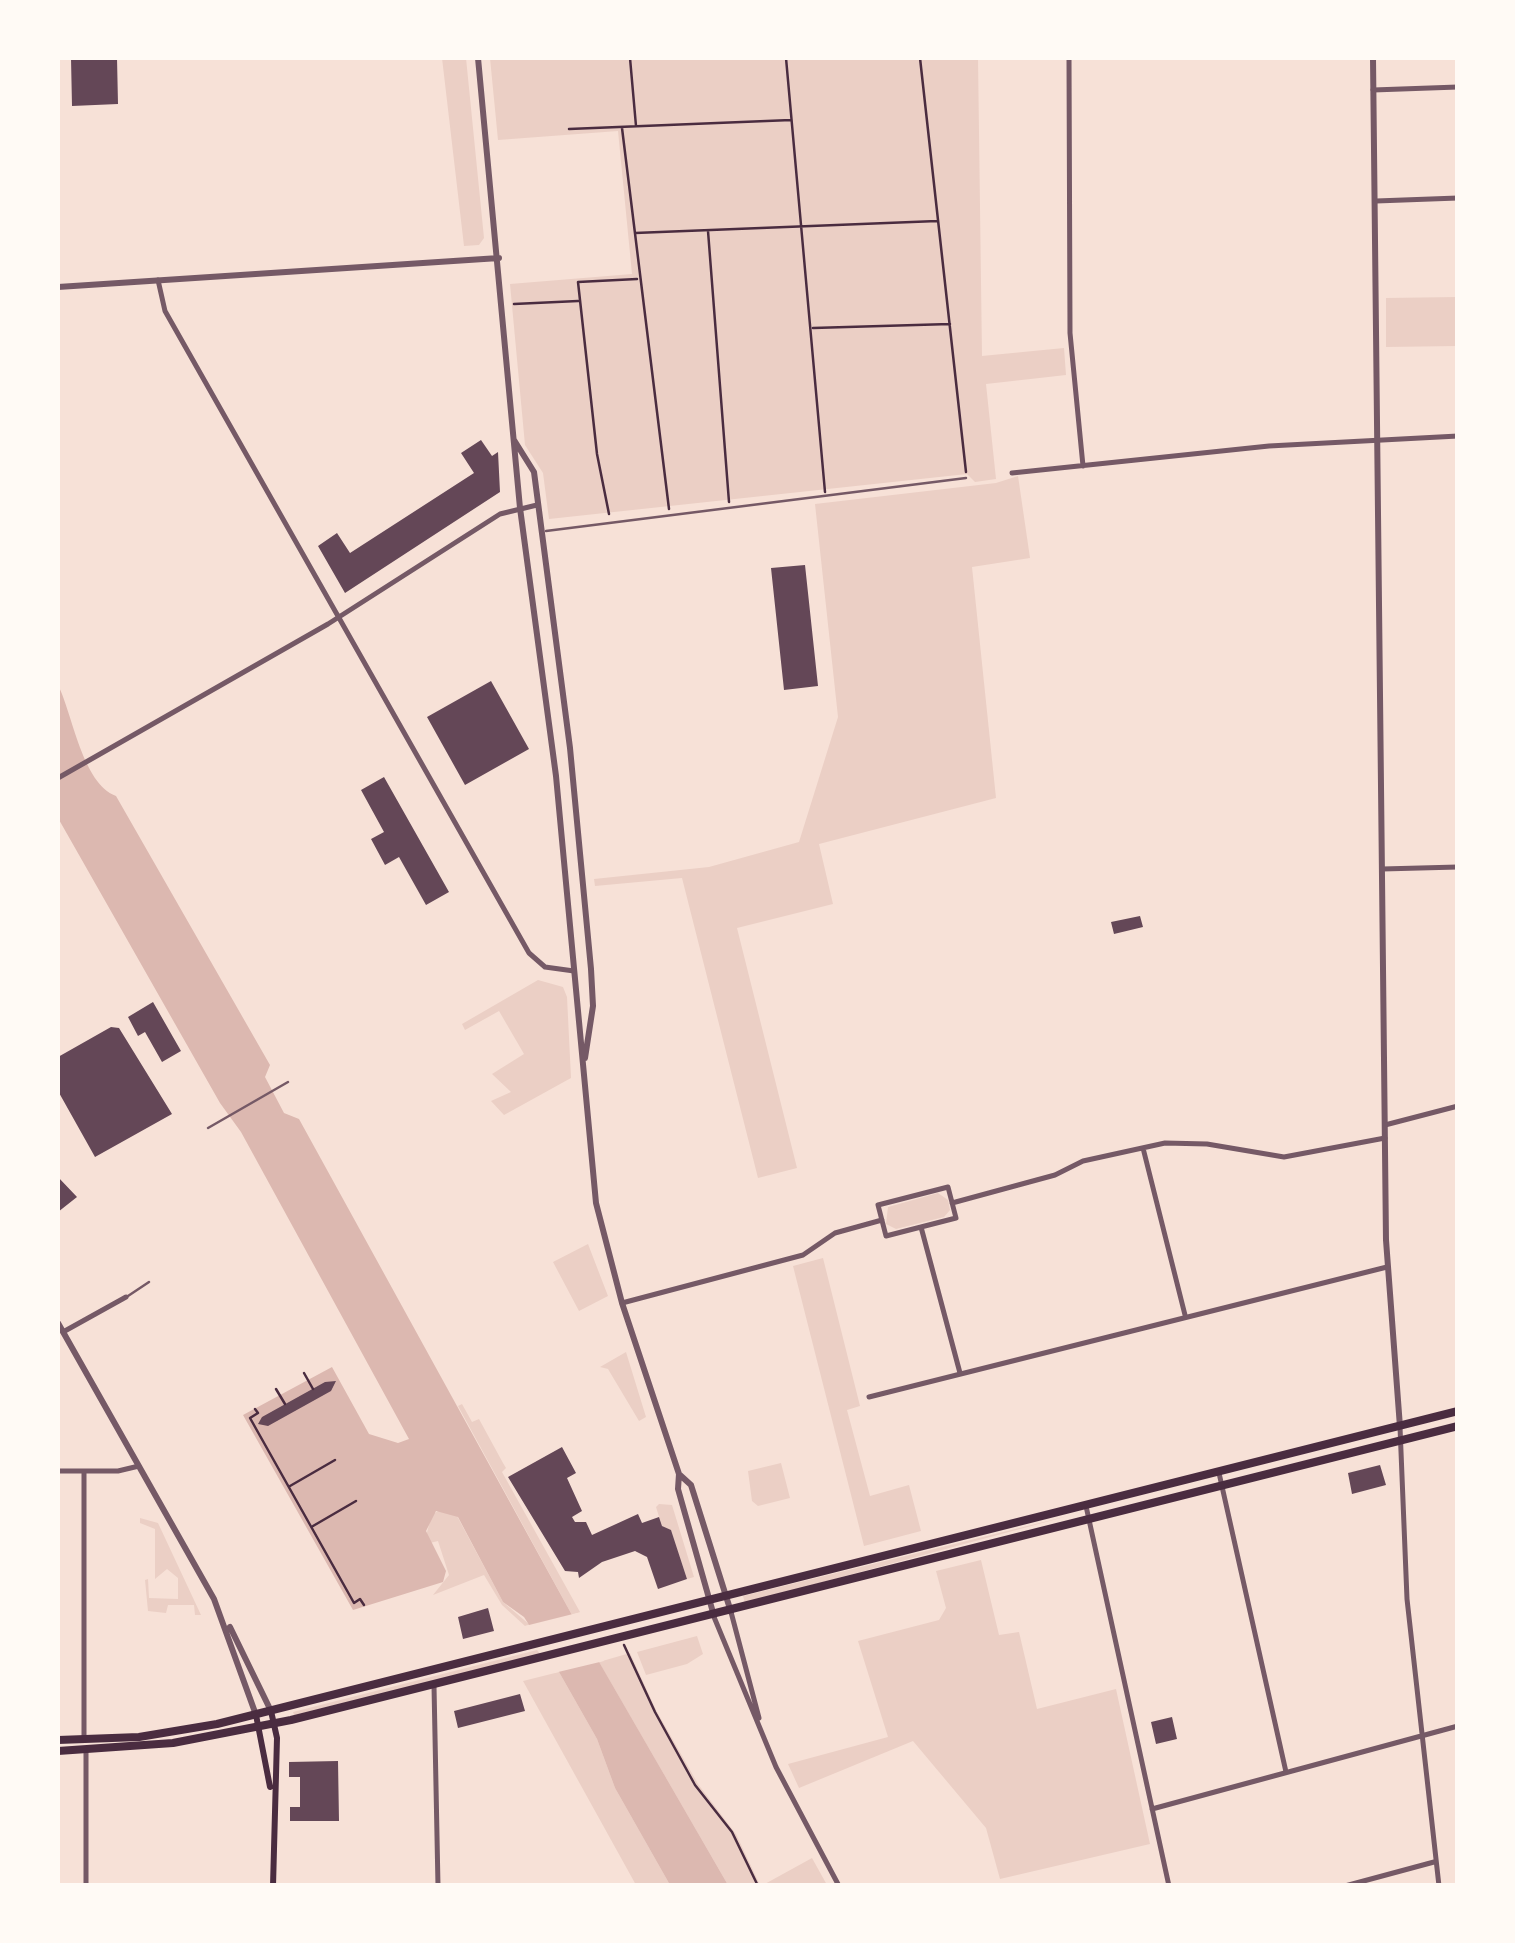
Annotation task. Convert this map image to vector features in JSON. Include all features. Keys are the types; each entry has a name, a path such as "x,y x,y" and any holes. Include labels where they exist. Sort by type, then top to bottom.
{"main road":[{"path":"58,1740 163,1734 270,1711 1458,1412"},
{"path":"58,1751 173,1743 434,1686 1458,1426"},
{"path":"270,1711 274,1723 273,1886"},
{"path":"256,1714 273,1803"}],"street":[{"path":"478,58 520,508 564,864 596,1203 622,1303 680,1474 678,1489 714,1616 776,1766 839,1886"},
{"path":"1069,58 1070,333 1083,466"},
{"path":"1373,58 1387,1266 1400,1427 1407,1599 1439,1886"},
{"path":"1373,90 1458,87"},
{"path":"1373,201 1458,198"},
{"path":"58,287 499,258"},
{"path":"158,280 165,311 529,953 552,970 591,970"},
{"path":"1012,473 1256,447 1458,436"},
{"path":"514,439 534,472 582,862 593,1006 584,1065"},
{"path":"58,778 339,618 484,524 537,505"},
{"path":"526,552 543,550"},
{"path":"564,864 582,862"},
{"path":"1382,869 1458,868"},
{"path":"1385,1125 1458,1106"},
{"path":"952,1203 1143,1146 1188,1142 1284,1157 1385,1138"},
{"path":"1143,1146 1185,1314"},
{"path":"948,1187 952,1203 956,1218 886,1236 878,1205 948,1187"},
{"path":"622,1303 802,1255 835,1232 882,1220"},
{"path":"921,1227 960,1373"},
{"path":"869,1396 1387,1266"},
{"path":"63,1332 126,1297"},
{"path":"58,1322 252,1664 270,1711"},
{"path":"58,1471 130,1470 139,1466"},
{"path":"84,1471 84,1740"},
{"path":"1220,1473 1286,1772"},
{"path":"680,1474 691,1484 726,1594 761,1726"},
{"path":"1086,1506 1168,1886"},
{"path":"221,1614 256,1714"},
{"path":"434,1686 438,1886"},
{"path":"1152,1809 1458,1726"},
{"path":"86,1751 86,1886"},
{"path":"1345,1886 1435,1862"}],"lane":[{"path":"540,532 966,478"},
{"path":"208,1128 288,1082"},
{"path":"126,1297 150,1282"}],"path":[{"path":"630,58 636,127"},
{"path":"786,58 826,498"},
{"path":"920,58 966,478"},
{"path":"569,129 793,120"},
{"path":"622,128 669,507"},
{"path":"633,234 801,223 938,221"},
{"path":"708,229 730,509"},
{"path":"609,514 596,454 578,282 640,279"},
{"path":"514,304 580,301"},
{"path":"811,328 950,324"},
{"path":"304,1373 313,1388"},
{"path":"276,1389 284,1404"},
{"path":"255,1408 258,1414 250,1418 354,1602 360,1599 364,1606"},
{"path":"289,1487 335,1460"},
{"path":"311,1526 356,1501"},
{"path":"622,1638 654,1712 695,1785 732,1832 758,1886"}],"shaded area":[{"path":"442,58 466,58 484,238 479,245 464,246"},
{"path":"490,58 978,58 982,356 1064,348 1066,375 986,384 996,479 975,482 967,474 549,519 543,473 525,445 510,284 632,274 618,131 498,140"},
{"path":"1457,297 1457,346 1386,347 1386,298"},
{"path":"1018,476 1030,558 972,567 996,798 819,844 833,904 737,928 797,1168 758,1178 682,878 595,886 594,879 709,867 799,842 838,717 815,504 996,483"},
{"path":"58,685 87,763 104,789 116,796 270,1065 265,1077 284,1113 299,1119 572,1615 728,1885 670,1885 615,1788 597,1739 559,1672 524,1617 503,1602 458,1517 436,1511 426,1531 446,1571 443,1582 353,1610 243,1415 332,1367 369,1434 398,1443 409,1439 241,1132 220,1103 58,818"},
{"path":"538,980 563,987 567,997 571,1078 504,1115 491,1101 511,1092 492,1074 524,1054 499,1011 465,1030 462,1024"},
{"path":"938,1193 948,1200 950,1210 944,1217 896,1229 886,1224 888,1207"},
{"path":"588,1244 608,1296 579,1311 553,1262"},
{"path":"823,1258 860,1406 847,1410 870,1496 909,1485 921,1531 864,1546 793,1266"},
{"path":"626,1352 646,1417 639,1421 608,1369 600,1367"},
{"path":"462,1404 472,1422 479,1419 506,1468 502,1472 580,1612 572,1615 458,1406"},
{"path":"781,1463 790,1498 758,1506 752,1501 748,1471"},
{"path":"672,1505 694,1577 687,1579 671,1531 662,1526 656,1507"},
{"path":"439,1511 457,1516 503,1602 530,1625 525,1626 502,1605 484,1575 433,1595 449,1575 438,1541 430,1543 426,1536 432,1514"},
{"path":"1072,1515 745,1603 743,1596"},
{"path":"140,1518 158,1523 201,1615 195,1615 194,1605 168,1605 166,1613 148,1611 145,1580 148,1579 149,1598 178,1599 178,1578 167,1569 155,1579 155,1529 140,1523"},
{"path":"981,1560 999,1635 1019,1632 1037,1709 1116,1689 1150,1844 1000,1879 986,1828 913,1741 799,1788 788,1764 888,1737 858,1641 939,1620 946,1608 936,1571"},
{"path":"697,1636 703,1654 687,1664 646,1675 637,1652"},
{"path":"537,1650 541,1655 294,1715 293,1712"},
{"path":"630,1653 656,1710 698,1784 736,1834 760,1885 728,1885 599,1662"},
{"path":"559,1672 597,1739 615,1788 670,1885 636,1885 523,1681"},
{"path":"812,1858 827,1885 763,1885"}],"pier":[{"path":"577,1613 604,1661 554,1673 525,1626"}],"building":[{"path":"71,58 117,58 118,104 72,106"},
{"path":"481,440 492,456 498,452 500,492 345,593 318,546 337,533 350,553 474,473 461,453"},
{"path":"805,565 818,686 784,690 771,568"},
{"path":"491,681 529,749 465,785 427,717"},
{"path":"384,777 449,892 426,905 399,857 385,865 371,839 384,832 361,790"},
{"path":"1140,916 1143,927 1114,934 1111,922"},
{"path":"153,1002 181,1051 162,1062 145,1032 138,1036 128,1017"},
{"path":"111,1027 119,1028 172,1114 95,1157 58,1091 58,1057"},
{"path":"58,1177 77,1197 58,1212"},
{"path":"336,1381 331,1391 268,1426 258,1424 262,1417 325,1382"},
{"path":"562,1447 576,1473 567,1478 582,1511 572,1517 575,1522 586,1522 592,1535 638,1514 642,1523 659,1517 662,1526 671,1530 687,1579 658,1589 647,1557 635,1551 602,1562 579,1578 578,1572 565,1571 508,1477"},
{"path":"1380,1465 1386,1485 1352,1494 1348,1473"},
{"path":"488,1608 494,1631 463,1639 458,1617"},
{"path":"520,1694 525,1711 458,1728 454,1711"},
{"path":"1172,1717 1177,1739 1156,1744 1151,1722"},
{"path":"338,1761 339,1821 290,1821 290,1807 300,1807 300,1777 289,1777 289,1762"}]}
